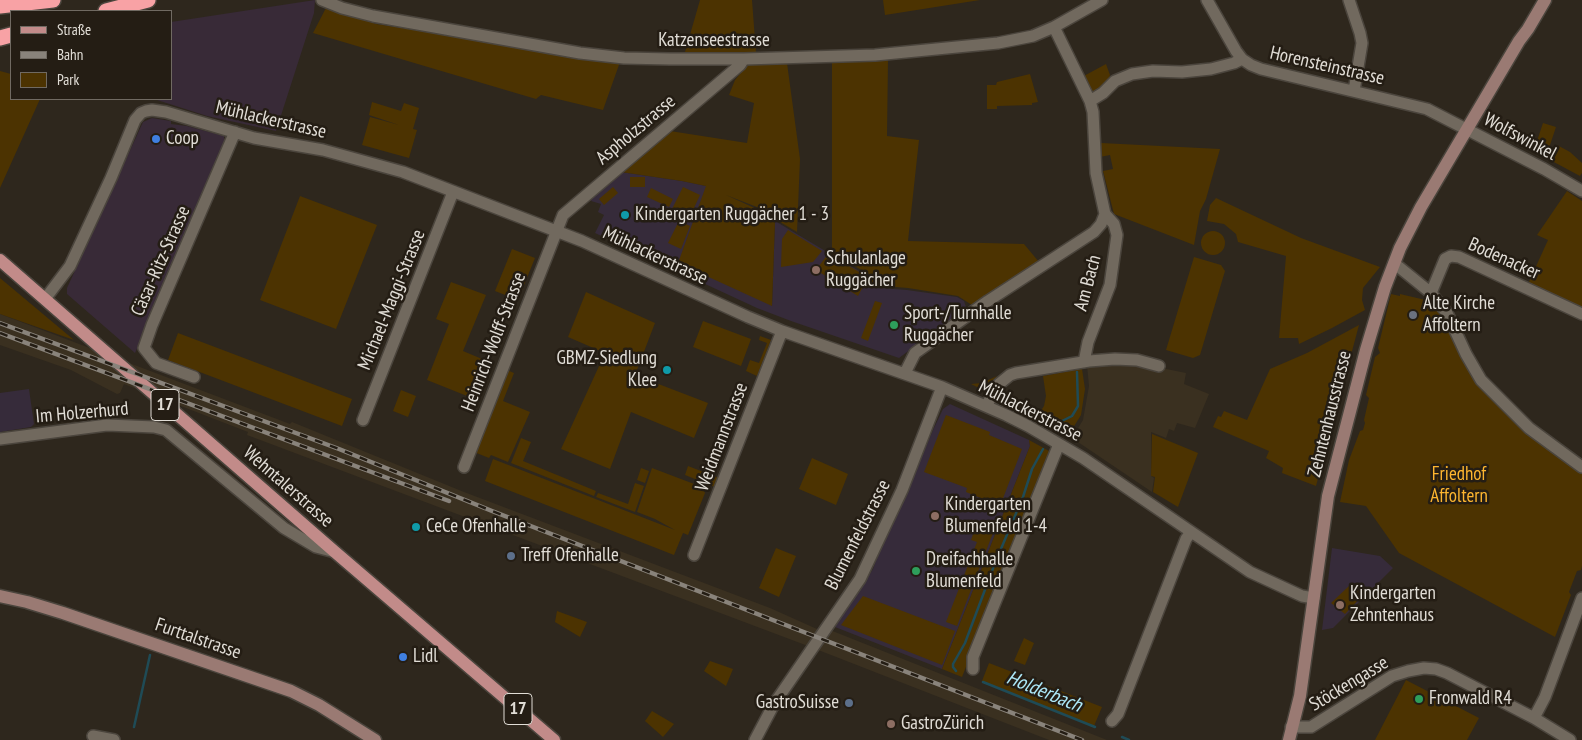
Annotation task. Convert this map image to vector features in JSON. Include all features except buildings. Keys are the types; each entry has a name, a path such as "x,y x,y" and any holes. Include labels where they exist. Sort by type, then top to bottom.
{"highway":[{"path":"0,6 53,0"},
{"path":"110,10 148,0"}],"main road":[{"name":"Wehntalerstrasse","path":"0,260 554,740"}],"street":[{"name":"Katzenseestrasse","path":"322,0 342,8 373,16 580,53 624,58 744,59 911,53 1017,40 1033,36 1054,27 1102,0"},
{"name":"Horensteinstrasse","path":"1207,0 1242,59 1251,65 1427,109 1468,130"},
{"path":"1349,0 1362,43 1354,92"},
{"name":"Zehntenhausstrasse","path":"1284,740 1290,734 1300,696 1328,496 1375,316 1394,263 1422,207 1518,41 1528,29 1545,0"},
{"path":"906,373 915,353 988,301 1094,232 1101,224 1105,214 1096,173 1093,112 1090,101 1054,27"},
{"name":"Aspholzstrasse","path":"556,231 564,215 740,65 744,59"},
{"path":"1090,101 1103,93 1115,81 1132,74 1153,71 1182,72 1211,69 1242,59"},
{"name":"Mühlackerstrasse","path":"45,299 70,266 138,117 146,111 160,111 254,138 323,150 403,172 556,231 782,331 942,387 1006,415 1083,458 1250,572 1302,596 1314,598"},
{"name":"Wolfswinkel","path":"1468,130 1582,191"},
{"name":"Cäsar-Ritz-Strasse","path":"194,377 156,363 144,348 152,325 235,132"},
{"name":"Michael-Maggi-Strasse","path":"363,420 453,192"},
{"name":"Am Bach","path":"1084,362 1088,342 1110,285 1117,235 1114,224 1105,214"},
{"name":"Heinrich-Wolff-Strasse","path":"464,467 556,231"},
{"name":"Bodenacker","path":"1431,293 1446,260 1451,256 1459,257 1582,314"},
{"path":"1394,263 1431,293 1447,314 1468,359 1481,380 1529,428 1582,467"},
{"name":"Weidmannstrasse","path":"694,555 782,331"},
{"path":"986,406 995,389 1010,375 1084,362 1115,359 1159,366"},
{"name":"Blumenfeldstrasse","path":"755,740 774,704 860,579 902,490 942,387"},
{"name":"Im Holzerhurd","path":"0,440 96,426 122,425 154,427 166,430 284,528 316,547 335,552"},
{"path":"973,669 973,657 1059,444"},
{"path":"1112,721 1118,714 1186,540 1191,532"},
{"name":"Furttalstrasse","path":"0,596 63,613 291,691 319,705 375,740"},
{"path":"1570,740 1534,718 1545,697 1582,598"},
{"name":"Stöckengasse","path":"1290,734 1311,727 1392,676 1408,670 1424,668 1447,673 1534,718"},
{"path":"93,736 114,740"}],"shaded area":[{"path":"315,0 314,13 276,131 207,116 157,100 172,100 172,22"},
{"path":"152,118 171,121 171,124 187,126 224,136 225,151 135,353 67,294 67,288 143,122"},
{"name":"Schulanlage Ruggächer","path":"621,172 706,186 772,306 775,221 869,277 868,287 957,297 964,301 967,310 899,358 757,308 595,233 604,215 598,212 601,204 591,201 596,192"},
{"path":"0,314 290,424 292,422 464,492 770,608 828,634 830,630 1107,740 1049,740 808,646 247,435 248,432 124,384 120,393 117,394 71,370 0,345"},
{"path":"1132,362 1186,373 1184,384 1209,394 1195,428 1177,423 1174,431 1169,429 1166,438 1151,432 1151,476 1154,478 1152,492 1072,438 1083,420 1089,386 1087,365"},
{"path":"29,389 34,424 31,427 0,432 0,393"},
{"path":"950,404 1029,440 1030,446 942,669 835,627 873,569 885,536 900,509 933,430 943,409"},
{"name":"Kindergarten Zehntenhaus","path":"1332,548 1380,556 1393,568 1333,628 1322,630"}],"green space":[{"path":"700,0 752,0 756,53 685,52"},
{"path":"883,0 980,0 885,15"},
{"path":"327,6 376,24 620,62 603,110 541,95 536,99 313,33"},
{"path":"832,60 888,60 887,136 919,140 908,241 1024,244 1039,262 975,307 958,296 908,288 869,285 869,274 832,254"},
{"path":"787,63 800,159 797,232 775,219 775,214 726,195 759,210 763,216 775,221 772,306 678,263 706,186 621,172 670,131 747,143 754,103 729,95 735,80 748,64"},
{"path":"1106,64 1110,75 1109,79 1099,91 1095,92 1089,89 1082,77"},
{"path":"0,71 10,74 10,100 40,100 0,188"},
{"path":"1030,74 1038,102 1032,103 1032,105 997,106 997,109 987,109 987,85 996,85 997,82"},
{"path":"372,102 401,111 404,103 419,108 413,129 417,130 409,158 362,145 370,117 399,125 369,115"},
{"path":"1543,123 1556,127 1548,151 1535,147"},
{"path":"1101,143 1220,149 1206,199 1200,211 1194,245 1114,214 1103,171 1113,169 1110,155 1100,157"},
{"path":"1557,145 1570,152 1582,163 1582,173 1580,176 1552,161"},
{"path":"630,177 645,177 645,187 630,187"},
{"path":"613,187 618,193 604,205 599,199"},
{"path":"683,187 700,195 688,221 670,213"},
{"path":"651,188 673,199 669,207 647,197"},
{"path":"1567,191 1582,201 1582,309 1528,284 1548,240 1537,235"},
{"path":"300,196 377,225 336,329 260,300"},
{"path":"1216,198 1301,238 1380,267 1363,288 1362,300 1365,310 1299,344 1298,338 1279,338 1286,256 1238,242 1236,234 1224,224 1207,221 1210,205"},
{"path":"679,221 690,226 681,249 668,243"},
{"path":"788,230 822,251 813,262 781,267 782,239"},
{"path":"1213,231 1222,234 1225,243 1222,252 1213,255 1204,252 1201,243 1204,234"},
{"path":"512,249 535,258 518,300 495,291"},
{"path":"828,254 868,277 858,296 816,270"},
{"path":"1194,257 1221,265 1225,271 1200,355 1193,358 1166,350"},
{"path":"0,278 74,340 0,314"},
{"path":"451,282 486,295 463,351 482,359 467,396 427,380 449,324 436,319"},
{"path":"586,292 655,323 635,375 708,403 694,438 631,412 610,469 561,449 605,353 568,337"},
{"name":"Friedhof Affoltern","path":"1391,294 1400,296 1400,294 1434,302 1440,309 1466,362 1582,471 1582,566 1581,570 1577,571 1569,592 1571,595 1555,637 1399,553 1366,506 1340,502 1349,460 1365,423 1369,398 1366,395 1375,357 1380,353 1378,348"},
{"path":"875,301 882,303 868,341 861,338"},
{"path":"703,321 751,339 741,366 693,347"},
{"path":"1359,325 1316,486 1282,473 1283,468 1266,458 1269,451 1213,427 1218,416 1221,417 1224,411 1247,420 1270,369 1307,353"},
{"path":"178,333 352,399 342,426 168,360"},
{"path":"760,336 771,340 757,376 746,371 750,360 759,363 767,343 759,340"},
{"path":"1082,369 1085,389 1081,415 1068,436 1036,418 1044,406 1046,396 1043,376"},
{"path":"507,370 514,373 503,401 530,412 508,462 491,455 489,458 474,452"},
{"path":"997,376 983,390 971,384 982,383"},
{"path":"401,390 416,396 408,417 393,411"},
{"path":"946,415 990,432 989,435 1022,449 1000,506 966,492 967,488 924,472"},
{"path":"1152,434 1198,453 1178,507 1153,492 1155,477 1151,476"},
{"path":"521,438 531,442 523,461 596,491 594,496 511,463"},
{"path":"1029,440 1051,452 962,677 942,669 1030,446"},
{"path":"812,458 848,474 836,505 799,489"},
{"path":"493,459 675,530 637,512 652,468 702,487 705,493 688,535 683,533 674,555 485,481"},
{"path":"688,466 719,478 715,487 685,475"},
{"path":"641,468 649,471 645,483 637,480"},
{"path":"635,483 644,486 635,512 596,497 598,493 628,504"},
{"path":"976,526 993,533 957,626 946,622 977,542 971,540"},
{"path":"776,548 796,556 779,597 759,588"},
{"path":"1349,586 1368,590 1345,614 1331,603"},
{"path":"863,596 955,631 942,665 841,625"},
{"path":"557,611 587,622 580,637 555,622"},
{"path":"1024,638 1034,643 1025,665 1014,661"},
{"path":"710,661 733,669 726,686 704,671"},
{"path":"989,663 1102,707 1094,726 982,681"},
{"name":"Fronwald R4","path":"1406,680 1479,718 1467,740 1375,740"},
{"path":"652,711 674,724 663,737 645,721"}],"waterway":[{"name":"Holderbach","path":"1055,428 1060,422 1072,416 1078,406 1077,372"},
{"name":"Holderbach","path":"956,671 953,664 965,643 995,563 1023,497 1032,469 1043,449"},
{"path":"134,727 150,655"},
{"name":"Holderbach","path":"983,682 1095,727"},
{"name":"Holderbach","path":"1122,737 1129,740"}],"railway":[{"path":"0,323 339,449 492,511 1082,740"},
{"path":"0,333 449,501"}],"place":[{"name":"Coop","path":"156,139"},
{"name":"Kindergarten Ruggächer 1 - 3","path":"625,215"},
{"name":"Schulanlage Ruggächer","path":"816,270"},
{"name":"Alte Kirche Affoltern","path":"1413,315"},
{"name":"Sport-/Turnhalle Ruggächer","path":"894,325"},
{"name":"GBMZ-Siedlung Klee","path":"667,370"},
{"name":"Kindergarten Blumenfeld 1-4","path":"935,516"},
{"name":"CeCe Ofenhalle","path":"416,527"},
{"name":"Treff Ofenhalle","path":"511,556"},
{"name":"Dreifachhalle Blumenfeld","path":"916,571"},
{"name":"Kindergarten Zehntenhaus","path":"1340,605"},
{"name":"Lidl","path":"403,657"},
{"name":"Fronwald R4","path":"1419,699"},
{"name":"GastroSuisse","path":"849,703"},
{"name":"GastroZürich","path":"891,724"}]}
